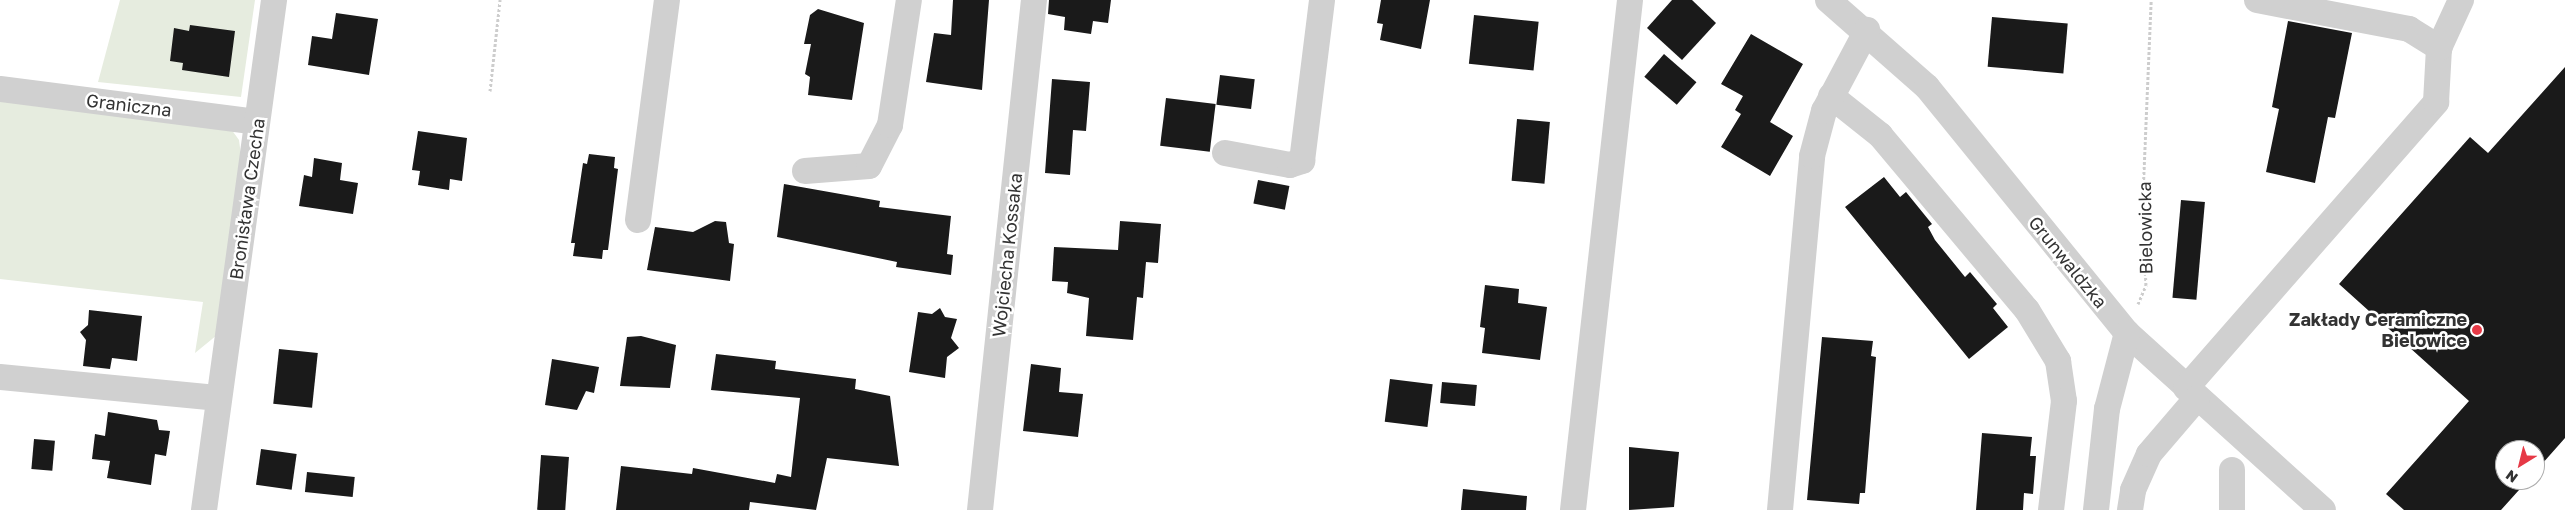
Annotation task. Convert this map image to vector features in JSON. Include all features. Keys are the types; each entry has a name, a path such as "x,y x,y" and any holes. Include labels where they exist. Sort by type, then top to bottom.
{"street":[{"name":"Bronisława Czecha","path":"204,510 274,0"},
{"path":"638,220 667,0"},
{"path":"805,171 869,166 890,125 909,0"},
{"name":"Wojciecha Kossaka","path":"980,510 1034,0"},
{"path":"1225,153 1290,165 1302,161 1322,0"},
{"path":"1573,510 1630,0"},
{"name":"Grunwaldzka","path":"1828,0 1867,30 1928,87 2127,333 2191,393 2323,510"},
{"path":"2257,0 2409,29 2439,48"},
{"path":"2130,510 2133,490 2149,454 2191,393 2436,102 2439,48 2461,0"},
{"path":"1780,510 1812,156 1831,96 1867,30"},
{"name":"Graniczna","path":"0,89 257,122"},
{"path":"1831,96 1880,135 2027,310 2058,362 2064,401 2051,510"},
{"path":"2096,510 2107,409 2127,333"},
{"path":"0,377 219,398"},
{"path":"2232,470 2232,510"}],"path":[{"path":"490,91 500,0"},
{"name":"Bielowicka","path":"2127,333 2146,286 2142,219 2151,0"}],"shaded area":[{"path":"120,0 255,0 241,97 98,82"},
{"path":"0,95 226,122 239,140 243,171 217,335 195,353 203,302 0,279"}],"building":[{"path":"953,0 989,0 982,90 926,82 934,33 951,35"},
{"path":"1049,0 1111,0 1108,23 1093,21 1091,34 1064,30 1065,17 1048,14"},
{"path":"1381,0 1430,0 1421,49 1380,40 1383,24 1377,23"},
{"path":"1672,0 1692,0 1716,23 1682,60 1647,28"},
{"path":"818,9 864,23 852,100 808,95 810,77 805,74 811,44 804,44 810,15"},
{"path":"336,13 378,19 369,75 308,65 312,36 332,39"},
{"path":"1474,15 1539,22 1534,71 1469,64"},
{"path":"1992,17 2068,24 2063,73 1988,67"},
{"path":"2288,21 2352,33 2335,118 2328,117 2315,183 2266,172 2279,109 2272,107"},
{"path":"190,25 235,31 229,77 182,70 183,63 170,61 174,28 189,31"},
{"path":"1751,34 1803,64 1770,122 1793,136 1770,176 1721,147 1741,114 1735,110 1743,96 1721,84"},
{"path":"1664,54 1696,82 1677,105 1644,77"},
{"name":"Zakłady Ceramiczne Bielowice","path":"2565,67 2565,438 2545,461 2545,440 2495,440 2495,490 2519,490 2501,510 2404,510 2386,494 2469,401 2339,284 2470,137 2488,153"},
{"path":"1220,75 1255,79 1251,109 1216,105"},
{"path":"1052,79 1090,82 1086,131 1073,130 1070,175 1045,173"},
{"path":"1166,98 1216,104 1210,152 1160,146"},
{"path":"1517,119 1550,122 1544,184 1512,181"},
{"path":"418,131 467,138 462,181 450,179 449,190 418,185 420,171 412,170"},
{"path":"589,154 615,157 614,168 618,169 608,250 603,250 602,259 573,256 575,243 571,243 583,163 587,164"},
{"path":"314,158 342,163 340,180 358,183 353,214 299,206 304,175 312,177"},
{"path":"1884,177 1900,197 1906,192 1932,224 1928,227 1935,240 1965,277 1970,272 1997,304 1993,308 2008,327 1969,359 1845,207"},
{"path":"1258,180 1289,186 1285,210 1253,204"},
{"path":"784,184 880,201 879,207 951,216 947,254 953,255 951,275 896,267 897,262 777,237"},
{"path":"2181,200 2205,202 2196,300 2172,298"},
{"path":"715,221 726,222 729,243 734,244 730,281 647,270 655,227 693,232"},
{"path":"1120,221 1161,224 1158,263 1146,262 1143,298 1137,297 1133,340 1086,336 1089,298 1067,293 1068,282 1052,281 1054,247 1118,250"},
{"path":"1485,285 1519,289 1518,303 1547,307 1540,360 1482,353 1485,328 1480,327"},
{"path":"940,308 945,317 957,319 951,338 959,348 947,357 945,378 909,372 918,312 932,314"},
{"path":"89,310 142,316 137,361 112,358 110,369 83,366 86,340 80,332 88,325"},
{"path":"641,336 676,345 670,388 620,386 627,337"},
{"path":"1822,337 1873,341 1871,356 1876,357 1865,493 1860,493 1859,504 1807,500"},
{"path":"279,349 318,353 312,408 273,404"},
{"path":"716,354 776,361 775,369 856,379 855,389 890,396 899,466 827,458 816,510 750,502 749,510 616,510 621,466 692,474 693,468 775,483 777,474 791,477 800,398 711,390"},
{"path":"552,359 599,367 594,393 586,391 577,410 545,405"},
{"path":"1031,364 1061,368 1059,392 1083,394 1078,437 1023,431"},
{"path":"1390,379 1433,384 1427,427 1385,422"},
{"path":"1442,382 1477,385 1475,406 1440,403"},
{"path":"108,412 157,420 159,430 170,431 166,456 155,454 151,485 107,478 110,461 92,459 95,434 105,436"},
{"path":"1982,433 2032,437 2030,456 2036,456 2033,494 2024,493 2023,510 1976,510"},
{"path":"34,439 55,441 52,471 31,469"},
{"path":"1629,447 1679,452 1674,507 1629,510"},
{"path":"261,449 297,454 292,490 256,485"},
{"path":"541,455 569,457 565,510 537,510"},
{"path":"307,472 355,477 353,497 305,492"},
{"path":"1463,489 1527,496 1526,510 1461,510"}],"place":[{"name":"Zakłady Ceramiczne Bielowice","path":"2477,330"}]}
